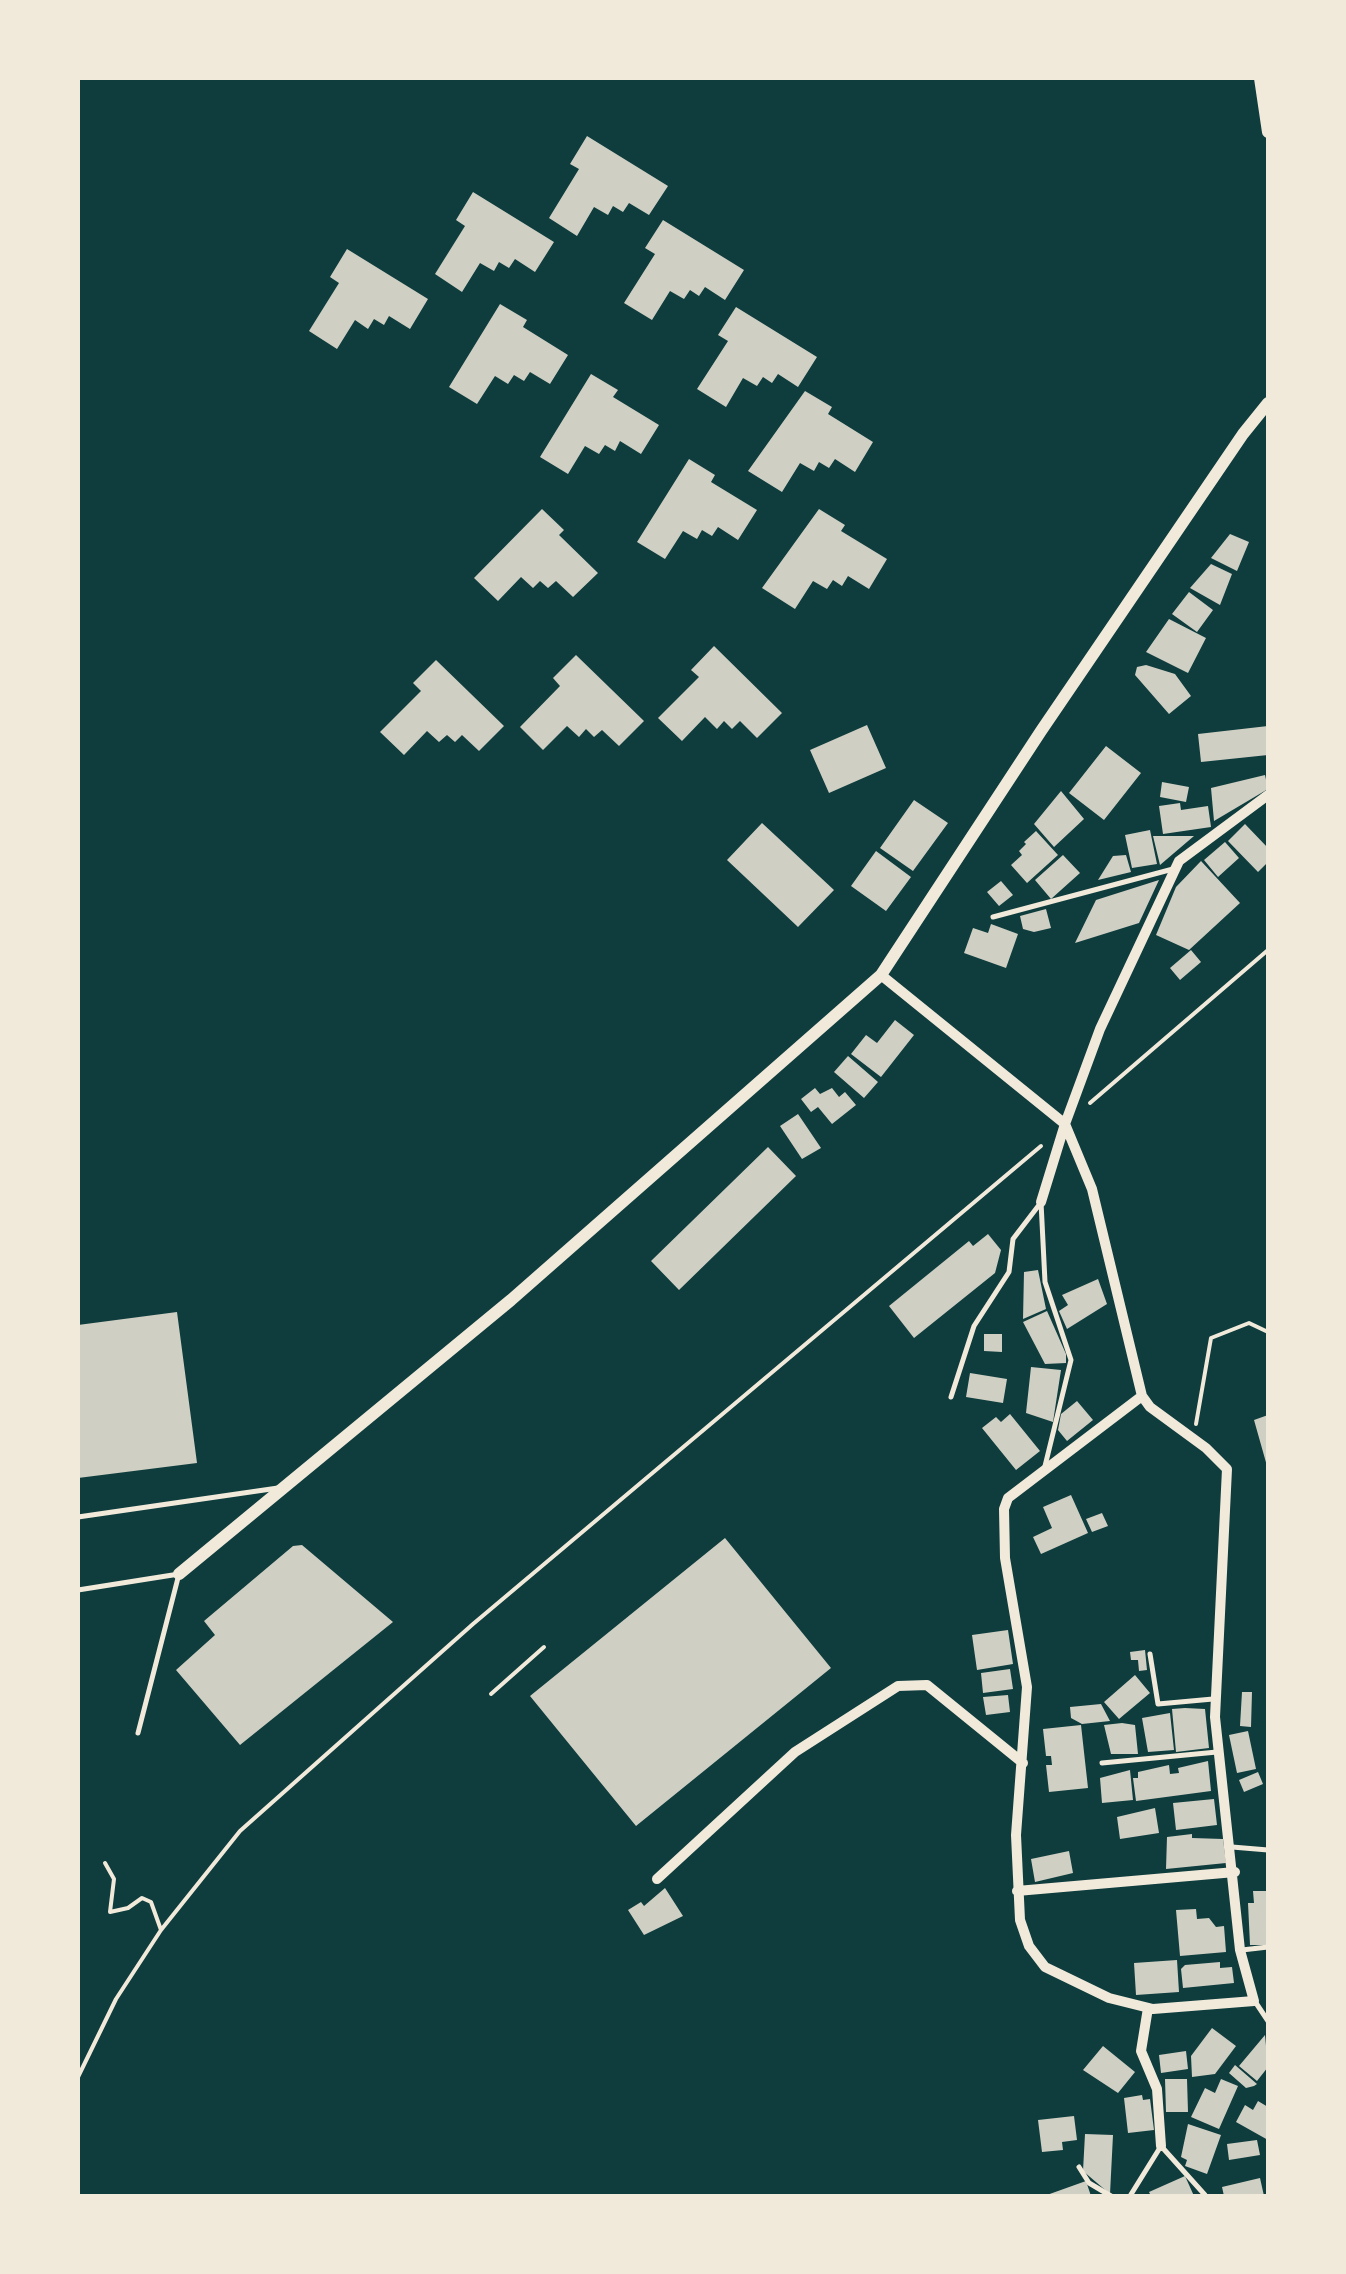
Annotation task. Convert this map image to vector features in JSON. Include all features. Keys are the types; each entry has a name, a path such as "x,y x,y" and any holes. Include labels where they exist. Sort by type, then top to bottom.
{"street":[{"path":"1260,78 1268,132"},
{"path":"179,1574 555,1261 881,975 1041,731 1242,434 1268,402"},
{"path":"1041,1202 1100,1029 1176,868 1188,852 1268,794"},
{"path":"881,975 1065,1124 1092,1189 1142,1396 1150,1407 1222,1462 1229,1481 1216,1699 1217,1752 1232,1846 1240,1950 1254,2001 1148,2008 1109,1998 1045,1967 1023,1933 1017,1891 1016,1834 1028,1687 1002,1518 1008,1498 1142,1396"},
{"path":"657,1879 795,1752 898,1686 927,1685 1024,1763"},
{"path":"1017,1891 1235,1872"},
{"path":"1148,2008 1141,2052 1157,2089 1161,2146"}],"lane":[{"path":"993,917 1176,868"},
{"path":"952,1397 974,1326 1008,1272 1012,1238 1041,1202"},
{"path":"1041,1202 1045,1282 1071,1360 1044,1471"},
{"path":"78,1517 286,1487"},
{"path":"78,1590 179,1574 138,1732"},
{"path":"1150,1654 1158,1704 1216,1699"},
{"path":"1102,1763 1217,1752"},
{"path":"1232,1846 1268,1850"},
{"path":"1240,1950 1268,1947"},
{"path":"1254,2001 1268,2021"},
{"path":"1130,2196 1161,2146 1205,2195"},
{"path":"1079,2167 1090,2183 1111,2196"}],"path":[{"path":"78,2077 116,1999 161,1930 215,1859 287,1787 1268,950"},
{"path":"1189,1435 1201,1415 1211,1338 1249,1323 1268,1332"},
{"path":"491,1694 544,1647"},
{"path":"105,1862 114,1879 110,1912 128,1908 142,1898 151,1902 161,1930"}],"building":[{"path":"587,136 668,186 649,215 629,203 623,212 613,206 608,215 594,207 577,236 549,218 579,169 570,164"},
{"path":"473,192 554,242 535,272 515,259 509,268 499,262 494,271 480,263 462,292 435,274 465,226 456,220"},
{"path":"663,220 744,270 725,300 705,287 699,296 690,290 684,299 670,291 652,320 624,303 655,254 645,248"},
{"path":"347,249 428,299 410,329 389,316 384,325 374,319 368,329 355,320 337,349 309,331 339,283 330,277"},
{"path":"500,304 527,320 523,327 568,355 550,384 530,372 524,381 514,375 508,384 495,376 477,404 449,387"},
{"path":"736,307 817,357 798,387 778,374 772,383 763,377 757,386 743,378 726,407 697,389 728,341 718,335"},
{"path":"591,374 618,390 613,397 659,425 641,454 620,441 615,451 605,445 599,454 585,446 568,474 540,457"},
{"path":"805,391 832,407 828,414 873,442 855,472 835,459 829,468 819,462 814,471 800,463 782,492 748,471"},
{"path":"689,459 715,475 711,482 757,510 738,540 718,527 712,536 702,530 697,539 683,531 665,559 637,542"},
{"path":"542,509 564,530 559,535 598,573 573,597 556,581 548,588 540,581 533,588 521,577 498,601 474,578"},
{"path":"819,509 845,525 841,531 887,559 869,589 848,576 842,586 833,580 827,589 813,581 795,609 762,588"},
{"path":"1230,534 1249,542 1237,571 1211,558"},
{"path":"1211,564 1232,574 1220,605 1190,588"},
{"path":"1189,592 1213,610 1197,632 1172,614"},
{"path":"1169,619 1206,638 1188,673 1146,652"},
{"path":"714,646 782,713 757,738 740,721 732,729 724,721 717,729 705,717 682,741 658,718 699,677 691,670"},
{"path":"576,655 644,721 619,746 602,730 594,737 586,729 579,737 567,726 543,750 520,727 560,686 553,678"},
{"path":"436,660 504,726 479,751 462,735 455,742 447,735 439,742 427,731 404,755 380,732 421,691 413,683"},
{"path":"1146,665 1175,674 1191,696 1169,714 1135,675 1137,667"},
{"path":"867,725 886,768 829,793 810,750"},
{"path":"1268,726 1268,755 1201,762 1198,734"},
{"path":"1106,746 1141,773 1104,820 1069,793"},
{"path":"1265,775 1268,789 1214,821 1211,788"},
{"path":"1162,782 1189,787 1186,802 1160,797"},
{"path":"1061,791 1084,819 1054,847 1034,824"},
{"path":"914,800 948,823 913,871 880,848"},
{"path":"1180,803 1181,810 1208,806 1211,827 1163,834 1159,806"},
{"path":"762,823 834,890 798,927 727,860"},
{"path":"1245,824 1268,848 1268,862 1258,872 1228,841"},
{"path":"1150,830 1157,864 1132,868 1125,835"},
{"path":"1036,831 1058,855 1027,883 1011,865 1022,855 1019,851 1024,842"},
{"path":"1153,836 1194,836 1160,865"},
{"path":"1225,842 1239,858 1218,877 1204,860"},
{"path":"876,851 911,877 886,911 851,886"},
{"path":"1063,855 1080,873 1051,899 1035,880"},
{"path":"1126,855 1131,872 1098,880 1113,856"},
{"path":"1201,861 1240,903 1189,950 1156,935 1176,887"},
{"path":"1159,880 1139,923 1075,943 1096,900"},
{"path":"1001,881 1013,895 999,906 987,892"},
{"path":"1046,909 1051,928 1034,932 1023,929 1020,916"},
{"path":"991,924 1018,934 1006,968 964,953 973,928 988,933"},
{"path":"1191,950 1201,962 1180,980 1170,968"},
{"path":"895,1020 914,1035 881,1077 851,1054 866,1035 877,1043"},
{"path":"848,1056 878,1082 864,1098 834,1072"},
{"path":"815,1088 820,1094 832,1088 839,1097 845,1092 856,1105 832,1124 818,1107 811,1112 801,1099"},
{"path":"798,1114 821,1148 802,1159 780,1126"},
{"path":"768,1147 796,1176 679,1290 651,1261"},
{"path":"988,1234 1001,1250 995,1273 914,1338 889,1306 969,1241 973,1246"},
{"path":"1038,1270 1046,1309 1023,1319 1024,1272"},
{"path":"1098,1279 1107,1304 1067,1329 1059,1311 1068,1305 1062,1295"},
{"path":"1047,1311 1066,1354 1066,1363 1045,1364 1023,1322"},
{"path":"177,1312 197,1463 78,1478 78,1325"},
{"path":"984,1334 1002,1334 1002,1352 984,1351"},
{"path":"1031,1367 1061,1370 1053,1422 1026,1413"},
{"path":"970,1373 1007,1379 1003,1403 966,1397"},
{"path":"1077,1401 1093,1420 1067,1441 1058,1430 1061,1414"},
{"path":"1010,1414 1040,1451 1016,1470 982,1428 996,1417 1001,1422"},
{"path":"1268,1415 1268,1466 1267,1466 1254,1420"},
{"path":"1071,1495 1088,1533 1041,1554 1033,1537 1052,1528 1043,1507"},
{"path":"1102,1513 1108,1526 1092,1532 1086,1519"},
{"path":"725,1538 831,1668 636,1826 530,1696"},
{"path":"302,1545 393,1622 240,1745 176,1670 215,1635 204,1621 293,1546"},
{"path":"1008,1630 1013,1664 977,1670 972,1635"},
{"path":"1145,1650 1147,1670 1139,1671 1138,1660 1131,1660 1130,1652"},
{"path":"1010,1669 1013,1689 983,1693 981,1673"},
{"path":"1135,1675 1150,1693 1119,1719 1104,1702"},
{"path":"1242,1692 1252,1692 1251,1727 1240,1726"},
{"path":"1008,1695 1010,1712 986,1715 983,1697"},
{"path":"1101,1704 1110,1721 1082,1724 1071,1718 1070,1707"},
{"path":"1172,1709 1205,1709 1209,1748 1176,1752"},
{"path":"1170,1713 1174,1750 1148,1752 1142,1718"},
{"path":"1081,1725 1088,1788 1049,1792 1046,1765 1052,1765 1051,1756 1046,1756 1043,1729"},
{"path":"1104,1725 1135,1725 1138,1754 1111,1754"},
{"path":"1248,1731 1256,1769 1237,1773 1229,1735"},
{"path":"1208,1761 1211,1791 1136,1801 1133,1778 1138,1778 1138,1772 1169,1765 1170,1774 1179,1773 1178,1768"},
{"path":"1130,1770 1133,1800 1102,1803 1100,1778"},
{"path":"1258,1772 1263,1784 1244,1792 1239,1780"},
{"path":"1214,1799 1217,1825 1176,1830 1173,1803"},
{"path":"1155,1808 1159,1833 1120,1839 1117,1817"},
{"path":"1192,1834 1192,1838 1223,1839 1226,1863 1166,1869 1167,1837"},
{"path":"1069,1851 1073,1873 1035,1882 1031,1859"},
{"path":"665,1888 683,1916 644,1935 628,1910 641,1902 644,1906"},
{"path":"1253,1891 1268,1891 1268,1945 1250,1945 1248,1903 1254,1903"},
{"path":"1196,1909 1197,1919 1209,1918 1216,1927 1224,1926 1226,1952 1180,1956 1176,1910"},
{"path":"1177,1960 1179,1992 1136,1995 1134,1963"},
{"path":"1220,1962 1220,1968 1232,1967 1234,1983 1183,1988 1181,1969 1185,1965"},
{"path":"1212,2028 1236,2046 1215,2074 1192,2077 1191,2056"},
{"path":"1265,2035 1268,2067 1257,2081 1239,2066"},
{"path":"1103,2046 1135,2072 1118,2093 1083,2070"},
{"path":"1186,2051 1188,2069 1161,2073 1159,2055"},
{"path":"1235,2065 1257,2084 1246,2088 1229,2073"},
{"path":"1165,2079 1187,2079 1188,2112 1166,2112"},
{"path":"1221,2079 1238,2086 1219,2129 1191,2117 1205,2088 1215,2093"},
{"path":"1142,2095 1143,2100 1150,2099 1154,2130 1128,2133 1124,2098"},
{"path":"1258,2101 1268,2107 1268,2140 1236,2122 1245,2105 1253,2110"},
{"path":"1074,2116 1077,2140 1062,2142 1063,2150 1042,2152 1038,2120"},
{"path":"1188,2124 1221,2135 1207,2174 1185,2166 1187,2160 1181,2157"},
{"path":"1085,2134 1113,2135 1110,2194 1083,2171"},
{"path":"1257,2140 1260,2155 1229,2160 1227,2144"},
{"path":"1185,2176 1194,2196 1151,2196 1149,2192"},
{"path":"1260,2178 1264,2196 1224,2196 1222,2187"},
{"path":"1086,2181 1091,2196 1044,2196"}]}
